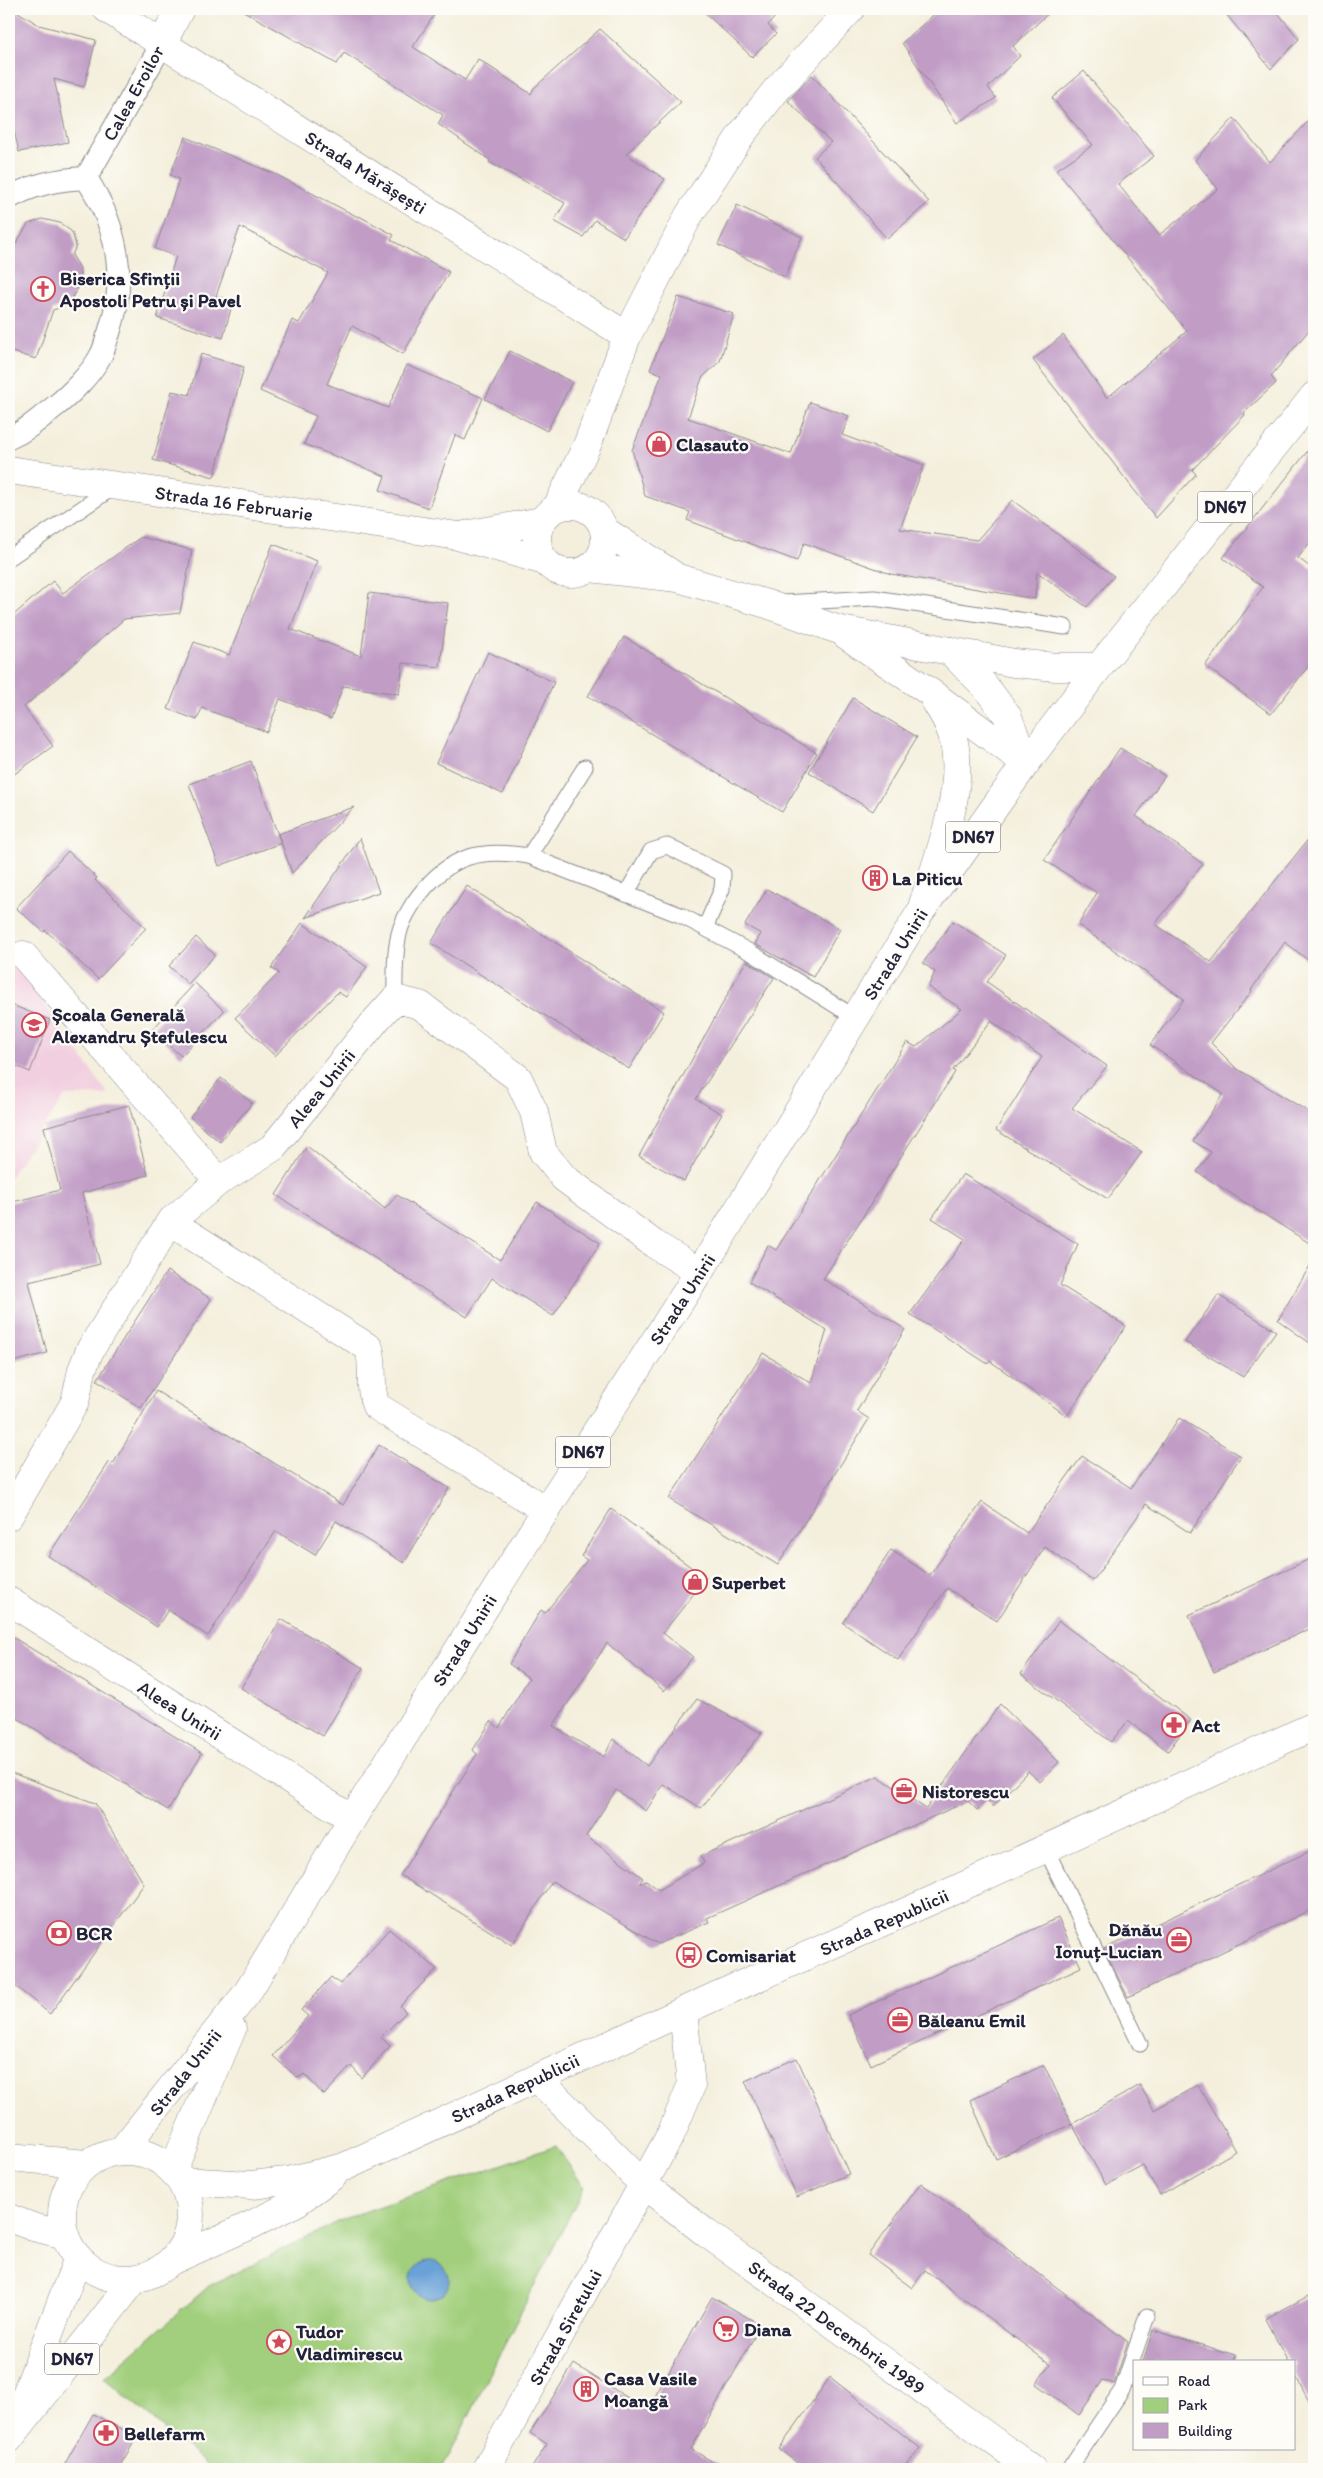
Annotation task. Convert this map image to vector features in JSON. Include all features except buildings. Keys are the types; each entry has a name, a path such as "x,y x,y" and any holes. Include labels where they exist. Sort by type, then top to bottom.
{"street":[{"name":"Strada Mărășești","path":"107,9 626,336"},
{"name":"Calea Eroilor","path":"86,178 180,9"},
{"path":"549,514 572,504 586,508 601,521 604,531 603,551 598,561 590,568 578,573 566,573 554,569 545,561 537,542 549,514 588,444 626,336 689,215 741,135 777,88 851,9"},
{"path":"9,198 24,189 60,179 86,178 100,199 115,240 120,269 116,312 101,355 66,397 23,432 9,438"},
{"name":"Strada Unirii","path":"122,2150 247,1993 352,1819 546,1510 699,1272 921,911 1026,763 1136,618 1314,396"},
{"path":"586,508 588,444"},
{"name":"Strada 16 Februarie","path":"9,470 458,536 545,561"},
{"name":"Strada 16 Februarie","path":"458,536 549,514"},
{"path":"604,531 678,578"},
{"path":"590,568 678,578 766,604 836,629 1022,664 1056,667 1099,667"},
{"path":"836,629 931,693 1026,763"},
{"path":"950,651 984,685 1007,715 1026,763"},
{"path":"921,911 947,829 954,798 956,772 950,727 931,693"},
{"path":"24,955 219,1182"},
{"path":"395,1000 420,1005 518,1078 534,1112 543,1152 564,1178 654,1244 699,1272"},
{"name":"Aleea Unirii","path":"9,1516 75,1402 82,1370 90,1350 170,1222 219,1182 272,1148 377,1018 395,1000"},
{"path":"170,1222 370,1348 373,1361 371,1393 376,1406 546,1510"},
{"name":"Aleea Unirii","path":"9,1601 352,1819"},
{"name":"Strada Republicii","path":"177,2175 216,2184 260,2184 287,2181 344,2167 683,2011 1046,1849 1314,1726"},
{"name":"Strada Unirii","path":"177,2175 247,1993"},
{"path":"643,2184 671,2134 691,2086 683,2011"},
{"name":"Strada 22 Decembrie 1989","path":"537,2078 643,2184 706,2233 799,2298 1032,2469"},
{"path":"9,2218 33,2227 72,2246 94,2271 114,2278 135,2279 156,2272 173,2260 185,2242 190,2222 189,2200 177,2175 158,2158 141,2152 122,2150 103,2154 86,2164 72,2179 64,2197 62,2216 72,2246"},
{"path":"9,2157 86,2164"},
{"name":"Strada Republicii","path":"173,2260 251,2226 297,2202 344,2167"},
{"name":"Strada Siretului","path":"486,2469 643,2184"},
{"name":"DN67","path":"9,2438 72,2246"},
{"name":"DN67","path":"9,2438 135,2279"}],"lane":[{"path":"9,558 117,485"},
{"path":"766,604 874,598 1065,626"},
{"path":"528,856 585,767"},
{"path":"626,894 651,851 667,846 723,874 722,889 705,928"},
{"path":"395,1000 395,958 400,932 414,902 435,875 452,863 477,855 508,853 528,856 680,915 750,952 856,1018"},
{"path":"1046,1849 1140,2044"},
{"path":"1070,2469 1122,2390 1147,2316"}],"shaded area":[{"name":"Școala Generală Alexandru Ștefulescu","path":"9,955 109,1095 65,1096 9,1178"}],"green space":[{"path":"556,2146 584,2187 442,2469 212,2469 104,2378 209,2286 346,2218"}],"water":[{"path":"430,2261 437,2262 443,2267 448,2273 448,2287 443,2293 437,2298 430,2299 423,2298 417,2293 412,2287 411,2280 412,2273 417,2267 423,2262"}],"place":[{"name":"Biserica Sfinții Apostoli Petru și Pavel","path":"43,289"},
{"name":"Clasauto","path":"659,444"},
{"name":"La Piticu","path":"875,878"},
{"name":"Școala Generală Alexandru Ștefulescu","path":"34,1025"},
{"name":"Superbet","path":"695,1582"},
{"name":"Act","path":"1174,1725"},
{"name":"Nistorescu","path":"904,1791"},
{"name":"BCR","path":"59,1933"},
{"name":"Dănău Ionuț-Lucian","path":"1179,1940"},
{"name":"Comisariat","path":"689,1955"},
{"name":"Băleanu Emil","path":"900,2020"},
{"name":"Diana","path":"726,2329"},
{"name":"Tudor Vladimirescu","path":"279,2342"},
{"name":"Casa Vasile Moangă","path":"586,2389"},
{"name":"Bellefarm","path":"106,2433"}]}
